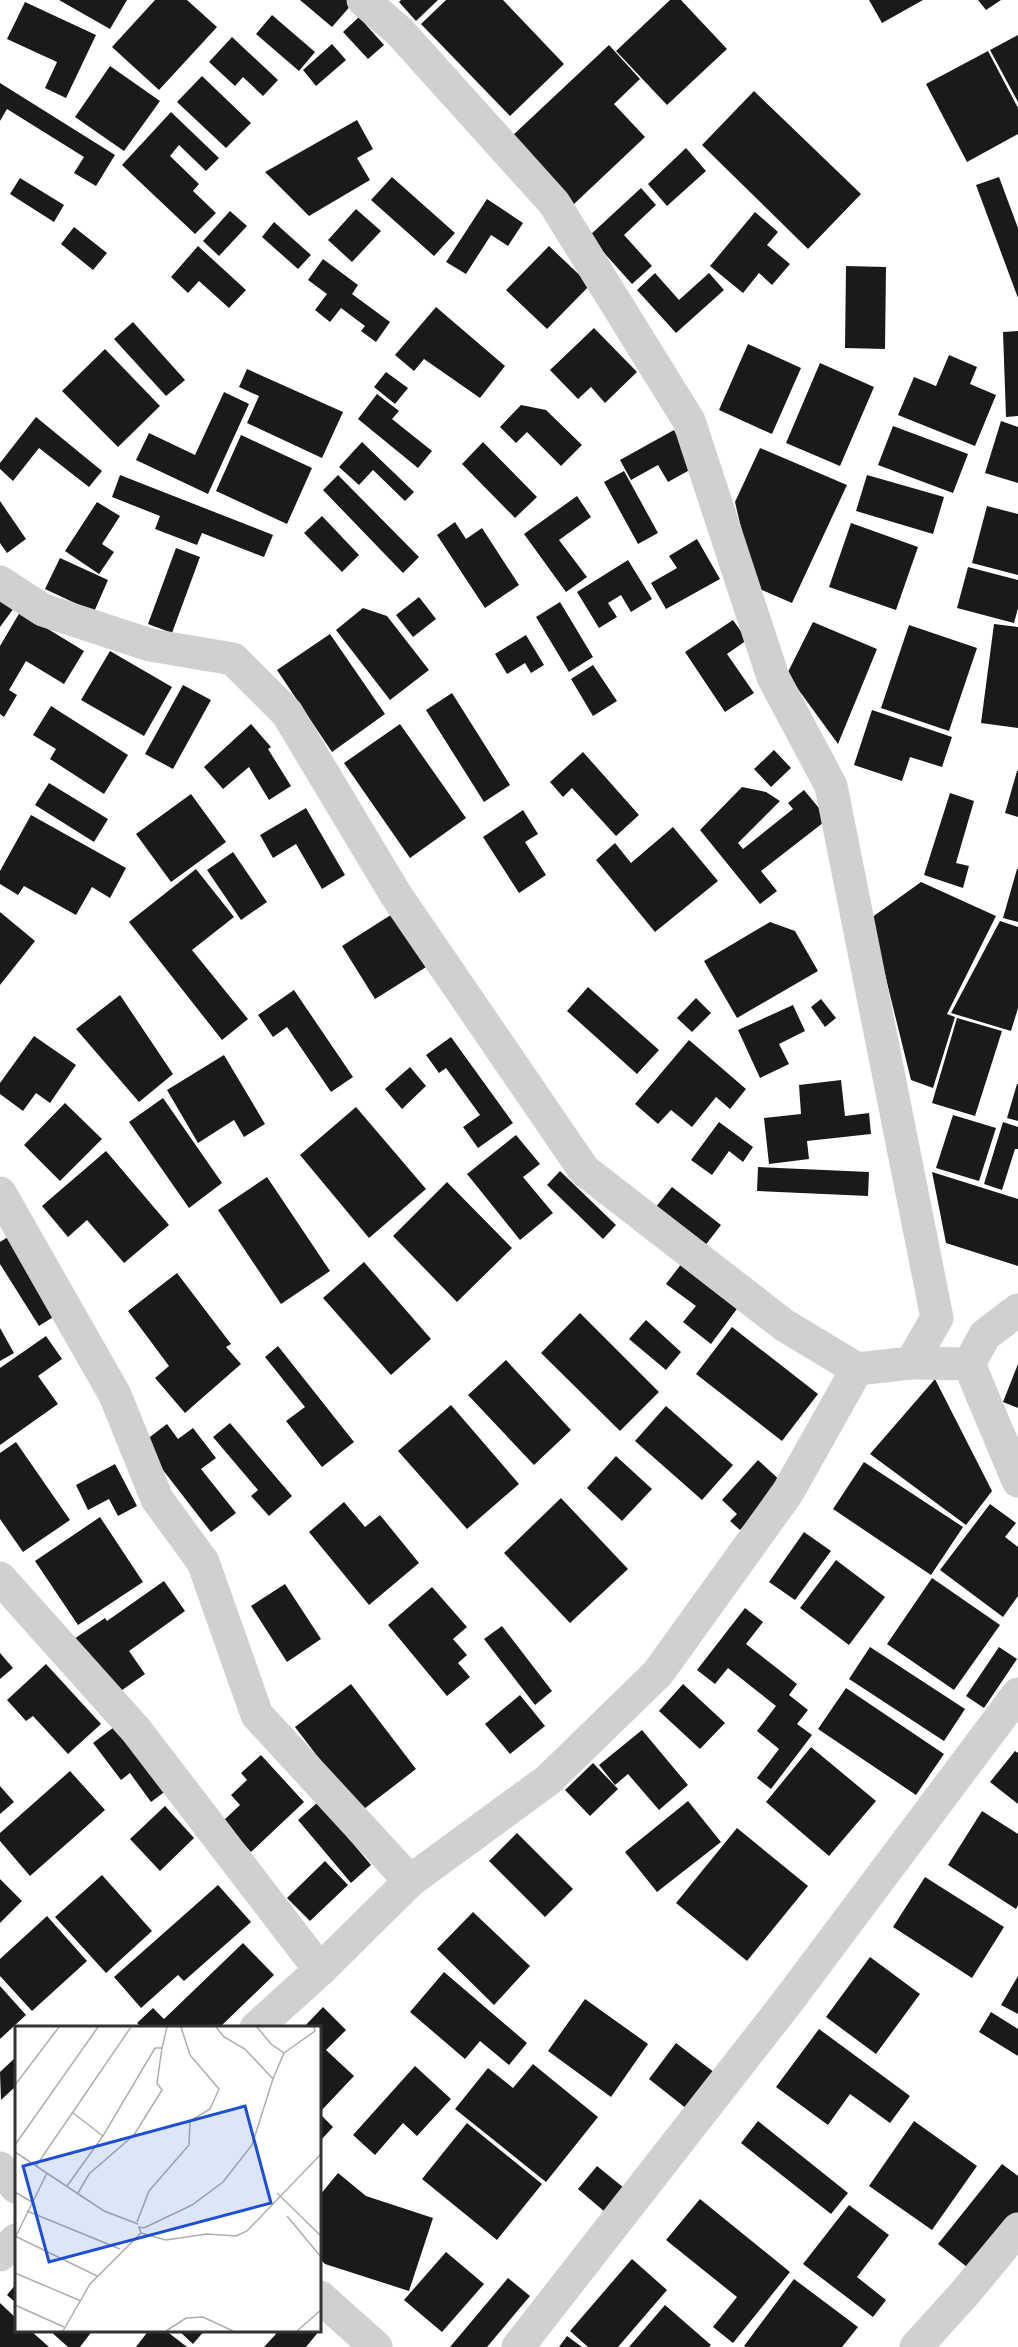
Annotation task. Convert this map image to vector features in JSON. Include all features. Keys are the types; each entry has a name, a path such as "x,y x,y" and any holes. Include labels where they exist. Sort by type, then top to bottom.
{"street":[{"path":"363,0 399,31 554,203 689,422 773,676 831,786 937,1318 911,1363"},
{"path":"0,582 43,610 150,645 233,659 287,713 396,895 584,1170 784,1325 856,1369 911,1363 969,1364"},
{"path":"0,1192 115,1395 157,1499 203,1562 257,1715 410,1881"},
{"path":"969,1364 985,1335 1018,1310"},
{"path":"969,1364 1018,1480"},
{"path":"258,2026 320,1970 410,1881 548,1780 658,1673 788,1492 856,1369"},
{"path":"0,1578 136,1730 320,1970"},
{"path":"518,2347 788,2001 1018,1694"},
{"path":"0,2168 15,2186"},
{"path":"916,2347 1018,2229"},
{"path":"0,2255 15,2241"},
{"path":"321,2298 376,2347"}],"building":[{"path":"59,0 127,0 110,29"},
{"path":"155,0 187,0 217,27 159,90 112,47"},
{"path":"300,0 350,0 353,3 332,27"},
{"path":"401,0 438,0 416,21 399,2"},
{"path":"446,0 503,0 564,64 510,116 421,24"},
{"path":"670,0 681,0 727,49 667,105 616,51"},
{"path":"869,0 923,0 882,23"},
{"path":"978,0 1001,0 986,10"},
{"path":"25,2 96,35 66,98 45,88 57,62 7,39"},
{"path":"272,15 315,52 299,71 256,34"},
{"path":"359,17 384,45 368,59 343,32"},
{"path":"1018,35 1018,102 990,50"},
{"path":"232,37 278,80 263,96 243,77 235,86 209,62"},
{"path":"332,44 346,60 316,86 303,70"},
{"path":"609,45 640,79 614,104 645,137 574,204 511,137"},
{"path":"988,51 1018,108 1018,134 967,162 926,84"},
{"path":"110,66 160,101 124,151 75,117"},
{"path":"202,76 251,123 226,148 177,102"},
{"path":"0,83 115,155 96,186 74,173 84,157 7,109 0,121"},
{"path":"754,91 861,194 808,249 702,145"},
{"path":"171,112 219,158 206,171 179,145 170,156 199,184 193,191 216,213 195,234 122,165"},
{"path":"357,120 373,149 357,158 370,180 309,216 265,172"},
{"path":"686,148 706,171 667,206 648,184"},
{"path":"392,177 455,233 434,256 371,200"},
{"path":"999,177 1018,228 1018,298 976,185"},
{"path":"20,178 64,205 54,222 10,194"},
{"path":"641,188 656,205 624,235 652,266 632,284 589,236"},
{"path":"487,199 523,223 508,246 491,235 466,274 446,262"},
{"path":"356,209 381,231 352,262 328,240"},
{"path":"230,211 247,226 219,256 203,241"},
{"path":"755,212 778,232 767,245 790,264 772,285 759,273 743,293 710,266"},
{"path":"274,222 311,255 298,269 262,237"},
{"path":"74,227 107,253 93,270 61,244"},
{"path":"198,246 246,290 229,308 199,281 188,293 171,277"},
{"path":"549,246 590,285 547,329 506,290"},
{"path":"323,259 358,285 352,294 390,322 376,342 361,331 365,326 341,308 330,322 315,310 327,294 308,280"},
{"path":"846,266 886,267 885,349 845,348"},
{"path":"655,273 679,300 709,273 724,290 676,333 637,290"},
{"path":"436,307 505,366 480,398 424,359 414,371 395,355"},
{"path":"133,322 185,380 166,396 114,339"},
{"path":"594,328 637,372 605,403 591,387 578,399 550,370"},
{"path":"1018,331 1018,416 1006,417 1003,332"},
{"path":"748,344 801,368 772,434 719,410"},
{"path":"105,349 160,406 118,447 62,391"},
{"path":"949,355 977,367 970,384 996,395 975,446 898,415 914,377 936,386"},
{"path":"820,363 874,387 840,466 786,443"},
{"path":"247,369 343,412 322,458 247,423 259,396 239,387"},
{"path":"386,372 408,388 395,404 374,387"},
{"path":"224,392 249,404 208,494 136,460 149,433 195,455"},
{"path":"377,394 399,411 392,419 432,451 418,468 358,419"},
{"path":"521,405 546,410 582,445 561,466 527,432 516,443 500,427"},
{"path":"36,417 102,471 89,487 39,448 13,481 0,469 0,463"},
{"path":"1001,421 1018,427 1018,483 985,473"},
{"path":"893,426 968,454 953,493 878,465"},
{"path":"674,430 695,467 668,482 658,465 631,480 620,460"},
{"path":"241,435 312,468 287,524 216,491"},
{"path":"362,442 414,492 405,501 373,470 359,485 339,467"},
{"path":"483,442 537,497 515,518 462,464"},
{"path":"760,448 847,485 792,603 755,587 735,502"},
{"path":"624,471 658,533 638,544 604,482"},
{"path":"120,475 273,535 264,557 202,533 197,545 155,529 160,516 112,497"},
{"path":"338,475 419,557 403,573 323,490"},
{"path":"867,475 944,497 933,534 856,511"},
{"path":"577,496 591,517 559,540 587,577 566,592 524,534"},
{"path":"0,501 26,539 7,553 0,543"},
{"path":"97,502 120,516 102,544 114,552 99,574 65,551"},
{"path":"987,506 1018,514 1018,575 972,563"},
{"path":"322,516 359,555 342,572 304,533"},
{"path":"455,522 466,539 482,528 519,585 485,608 437,535"},
{"path":"851,523 918,547 896,610 829,587"},
{"path":"697,539 720,579 666,609 651,583 677,568 669,556"},
{"path":"176,548 200,557 172,633 148,624"},
{"path":"60,558 108,580 94,612 45,589"},
{"path":"628,560 652,599 631,612 621,595 608,603 617,617 599,628 577,592"},
{"path":"968,567 1018,580 1018,608 1014,623 957,608"},
{"path":"0,589 19,601 0,627"},
{"path":"419,597 436,619 413,637 396,615"},
{"path":"560,602 593,657 569,672 536,617"},
{"path":"363,608 387,616 429,670 390,700 336,630"},
{"path":"20,612 84,651 64,684 26,661 9,690 17,695 4,717 0,714 0,646"},
{"path":"733,620 747,640 727,654 754,693 725,712 685,652"},
{"path":"813,622 877,649 838,744 787,674"},
{"path":"994,624 1018,627 1018,728 981,723"},
{"path":"909,625 977,648 949,731 881,708"},
{"path":"330,634 385,714 332,752 277,670"},
{"path":"526,635 544,665 531,673 525,663 507,674 495,654"},
{"path":"110,651 172,687 144,736 81,700"},
{"path":"593,665 617,701 593,716 571,679"},
{"path":"183,685 211,700 173,769 145,754"},
{"path":"452,693 510,785 484,802 426,710"},
{"path":"51,706 128,755 104,794 50,759 56,749 33,735"},
{"path":"872,710 952,737 942,767 910,757 902,781 854,765"},
{"path":"251,724 271,747 268,749 291,786 269,800 249,767 223,789 204,767"},
{"path":"400,724 466,818 410,858 344,763"},
{"path":"774,750 791,768 771,787 754,769"},
{"path":"583,752 639,815 616,836 572,788 563,797 550,782"},
{"path":"1018,771 1018,817 1005,813"},
{"path":"49,783 108,819 94,842 35,805"},
{"path":"742,787 766,792 780,801 738,843 743,849 793,809 788,803 804,790 828,819 761,871 777,891 760,904 700,830"},
{"path":"950,793 974,801 956,863 969,866 963,888 924,875"},
{"path":"191,794 226,842 171,882 136,834"},
{"path":"306,808 345,875 322,889 296,844 273,858 260,835"},
{"path":"523,810 538,834 525,842 546,875 519,893 483,837"},
{"path":"31,815 126,868 110,898 92,887 76,915 24,886 18,895 0,884 0,871"},
{"path":"673,827 718,881 655,932 596,860 615,843 631,863"},
{"path":"233,852 267,902 241,920 207,870"},
{"path":"196,869 234,917 192,950 248,1019 222,1040 129,922"},
{"path":"1018,869 1018,922 1003,918"},
{"path":"921,882 996,916 947,1014 955,1017 933,1088 911,1080 871,918"},
{"path":"397,911 431,964 375,999 342,946"},
{"path":"0,912 35,941 0,985"},
{"path":"1000,921 1018,927 1018,1008 1011,1031 951,1013"},
{"path":"770,922 795,931 818,971 737,1018 704,961"},
{"path":"588,987 659,1050 637,1074 567,1011"},
{"path":"294,990 353,1077 331,1092 287,1027 273,1037 258,1015"},
{"path":"120,995 173,1074 139,1102 76,1029"},
{"path":"696,998 711,1013 692,1032 677,1018"},
{"path":"821,999 836,1018 825,1027 811,1007"},
{"path":"793,1005 805,1031 779,1044 789,1064 760,1078 738,1030"},
{"path":"957,1018 1002,1031 975,1116 932,1103"},
{"path":"34,1036 76,1065 50,1103 36,1093 23,1111 0,1094 0,1083"},
{"path":"451,1037 513,1123 478,1148 463,1127 480,1115 446,1068 439,1073 426,1055"},
{"path":"689,1040 746,1089 730,1109 716,1097 692,1127 671,1110 658,1124 635,1104"},
{"path":"224,1055 265,1124 244,1137 234,1120 198,1143 167,1090"},
{"path":"410,1067 426,1086 402,1109 385,1089"},
{"path":"841,1080 845,1116 869,1113 871,1134 807,1141 809,1159 769,1164 764,1118 801,1114 799,1085"},
{"path":"1018,1084 1018,1121 1007,1118"},
{"path":"163,1098 222,1183 189,1208 129,1122"},
{"path":"65,1103 102,1139 60,1181 24,1145"},
{"path":"356,1107 426,1189 369,1238 300,1155"},
{"path":"953,1115 996,1128 979,1181 936,1168"},
{"path":"719,1122 753,1147 743,1162 729,1151 712,1175 691,1160"},
{"path":"1003,1122 1018,1127 1018,1149 1015,1149 1002,1190 984,1184"},
{"path":"516,1135 540,1164 523,1177 553,1213 520,1240 467,1174"},
{"path":"106,1151 169,1225 124,1263 87,1220 68,1237 42,1206"},
{"path":"758,1167 869,1172 868,1196 757,1191"},
{"path":"560,1171 616,1225 603,1239 547,1185"},
{"path":"932,1172 1018,1199 1018,1266 946,1243"},
{"path":"267,1177 330,1271 281,1304 218,1210"},
{"path":"447,1182 512,1248 457,1302 393,1236"},
{"path":"672,1187 721,1225 704,1247 655,1208"},
{"path":"11,1235 61,1312 39,1326 0,1264 0,1242"},
{"path":"364,1262 431,1339 391,1375 323,1298"},
{"path":"682,1263 739,1306 711,1344 683,1322 696,1306 666,1284"},
{"path":"177,1273 231,1344 226,1347 241,1364 185,1413 155,1378 169,1366 128,1311"},
{"path":"580,1313 659,1392 620,1431 541,1353"},
{"path":"646,1320 681,1352 666,1370 629,1339"},
{"path":"732,1327 818,1394 782,1441 696,1374"},
{"path":"0,1328 14,1353 0,1361"},
{"path":"46,1336 62,1359 38,1376 58,1404 0,1445 0,1368"},
{"path":"278,1346 354,1442 322,1467 286,1421 305,1407 265,1357"},
{"path":"506,1360 571,1430 534,1465 468,1395"},
{"path":"1018,1364 1018,1408 1003,1402"},
{"path":"935,1379 992,1491 966,1525 870,1454"},
{"path":"451,1405 519,1484 467,1529 398,1451"},
{"path":"666,1406 733,1465 702,1500 635,1441"},
{"path":"230,1423 292,1496 269,1516 251,1496 258,1490 213,1437"},
{"path":"167,1424 178,1439 193,1428 216,1458 201,1469 236,1513 211,1532 142,1443"},
{"path":"16,1442 70,1520 23,1552 0,1519 0,1453"},
{"path":"616,1456 652,1489 622,1521 587,1488"},
{"path":"758,1460 783,1483 740,1530 730,1521 737,1514 722,1500"},
{"path":"864,1462 963,1527 931,1575 833,1509"},
{"path":"115,1464 137,1506 118,1516 109,1499 88,1510 76,1485"},
{"path":"561,1498 628,1569 570,1623 504,1553"},
{"path":"344,1502 365,1527 380,1515 419,1563 369,1605 309,1532"},
{"path":"990,1504 1016,1523 1005,1537 1018,1547 1018,1596 1003,1617 940,1570"},
{"path":"100,1517 143,1582 78,1625 35,1561"},
{"path":"804,1532 831,1551 795,1600 769,1582"},
{"path":"836,1560 885,1597 849,1645 800,1608"},
{"path":"932,1578 1000,1625 954,1690 887,1644"},
{"path":"164,1581 185,1611 129,1651 145,1674 115,1695 74,1639 105,1618 107,1621"},
{"path":"285,1584 321,1639 287,1662 251,1606"},
{"path":"432,1587 467,1627 453,1639 467,1655 458,1663 470,1677 447,1696 388,1625"},
{"path":"745,1608 763,1622 746,1644 797,1684 789,1695 808,1710 797,1724 812,1735 771,1789 757,1778 779,1749 757,1731 776,1706 728,1668 715,1684 697,1670"},
{"path":"502,1626 552,1691 535,1705 484,1639"},
{"path":"870,1647 965,1709 944,1741 849,1679"},
{"path":"999,1647 1017,1659 984,1708 966,1696"},
{"path":"0,1653 13,1668 0,1679"},
{"path":"46,1664 101,1724 68,1754 33,1716 26,1721 7,1700"},
{"path":"351,1684 416,1769 360,1812 295,1727"},
{"path":"683,1684 725,1723 700,1749 659,1711"},
{"path":"846,1688 944,1754 916,1795 818,1729"},
{"path":"520,1695 545,1726 510,1754 485,1724"},
{"path":"118,1724 167,1790 151,1802 130,1773 121,1780 93,1743"},
{"path":"642,1730 688,1785 659,1810 628,1774 615,1785 599,1765"},
{"path":"811,1747 876,1801 829,1856 766,1802"},
{"path":"1015,1751 1018,1753 1018,1804 990,1782"},
{"path":"261,1755 304,1802 251,1852 223,1821 240,1805 231,1795 247,1780 241,1773"},
{"path":"593,1763 618,1789 590,1816 565,1790"},
{"path":"70,1771 105,1810 30,1876 0,1841 0,1833"},
{"path":"0,1786 14,1802 0,1814"},
{"path":"688,1801 721,1842 657,1892 625,1852"},
{"path":"318,1802 371,1865 351,1883 298,1820"},
{"path":"165,1806 194,1838 160,1871 130,1839"},
{"path":"982,1811 1018,1834 1018,1905 1016,1909 948,1865"},
{"path":"737,1828 808,1886 747,1961 676,1903"},
{"path":"517,1833 573,1889 545,1917 489,1861"},
{"path":"325,1861 348,1885 310,1921 287,1898"},
{"path":"102,1875 152,1931 106,1973 55,1917"},
{"path":"925,1877 1004,1927 972,1978 893,1927"},
{"path":"0,1879 22,1901 0,1923"},
{"path":"218,1885 251,1922 184,1981 178,1975 141,2008 114,1977"},
{"path":"473,1912 530,1966 494,2005 437,1949"},
{"path":"47,1916 87,1961 32,2011 0,1976 0,1959"},
{"path":"243,1943 274,1975 221,2026 140,2026 137,2023 153,2008 164,2019"},
{"path":"870,1957 920,1994 876,2054 826,2017"},
{"path":"444,1972 527,2043 509,2065 480,2041 465,2059 410,2012"},
{"path":"1018,1976 1018,2014 1001,2005"},
{"path":"0,1986 26,2015 0,2039"},
{"path":"585,1999 648,2044 611,2097 548,2051"},
{"path":"323,2007 346,2030 326,2050 354,2076 321,2111 321,2026 305,2026"},
{"path":"991,2012 1018,2029 1018,2056 979,2032"},
{"path":"819,2029 910,2096 890,2123 850,2094 828,2125 776,2087"},
{"path":"676,2043 715,2073 687,2109 649,2079"},
{"path":"15,2058 15,2087 1,2100 0,2072"},
{"path":"533,2064 598,2117 546,2182 455,2109 488,2068 513,2088"},
{"path":"415,2066 451,2099 417,2136 403,2123 375,2155 353,2135"},
{"path":"321,2115 333,2127 321,2140"},
{"path":"758,2121 848,2193 831,2214 741,2143"},
{"path":"914,2121 977,2166 932,2230 869,2186"},
{"path":"467,2123 542,2184 497,2240 422,2179"},
{"path":"1002,2164 1018,2176 1018,2215 972,2271 938,2244"},
{"path":"597,2166 624,2188 605,2212 578,2189"},
{"path":"338,2173 366,2196 433,2218 409,2291 325,2264 321,2260 321,2194"},
{"path":"700,2199 790,2272 733,2343 713,2327 737,2297 666,2240"},
{"path":"849,2205 889,2235 857,2277 886,2300 873,2317 803,2264"},
{"path":"446,2252 484,2284 442,2332 404,2300"},
{"path":"632,2259 667,2290 618,2347 588,2347 570,2331"},
{"path":"508,2278 530,2296 487,2347 450,2347"},
{"path":"794,2279 858,2327 842,2347 744,2346"},
{"path":"15,2285 15,2302 7,2295"},
{"path":"0,2303 15,2317 15,2332 32,2332 49,2347 0,2347"},
{"path":"665,2305 711,2345 709,2347 629,2347"},
{"path":"51,2332 91,2332 80,2347 68,2347"},
{"path":"147,2332 168,2332 187,2347 136,2347"},
{"path":"180,2332 203,2332 193,2344"},
{"path":"274,2332 318,2332 306,2347 264,2347 276,2334"},
{"path":"567,2336 582,2347 559,2347"}]}
